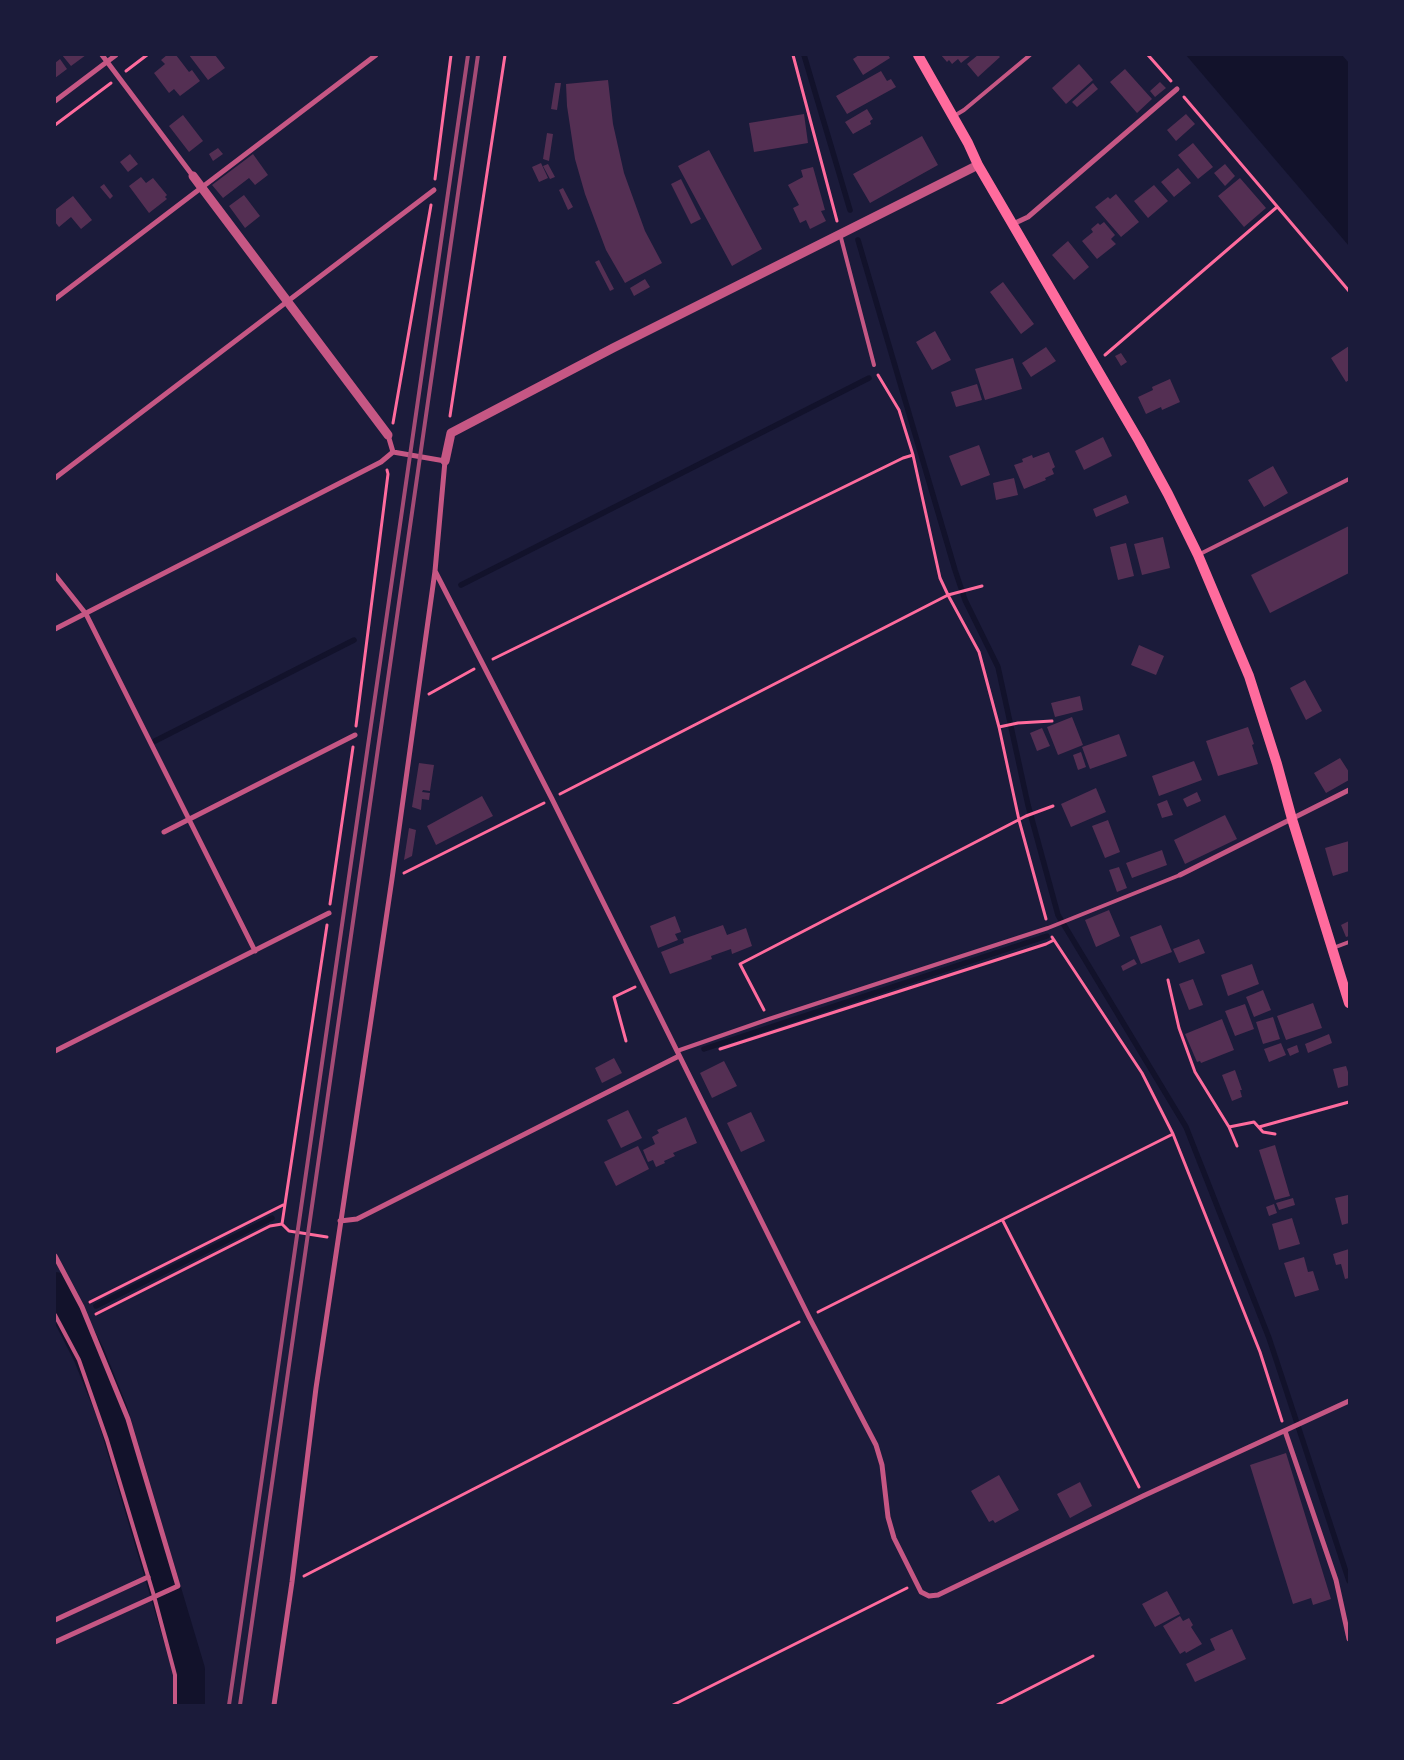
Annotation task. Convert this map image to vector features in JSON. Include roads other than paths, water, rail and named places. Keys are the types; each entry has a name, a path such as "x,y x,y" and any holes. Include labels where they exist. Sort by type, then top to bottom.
{"main road":[{"path":"918,55 978,165 1095,364 1168,494 1198,555 1249,676 1278,764 1292,819 1349,1003"}],"street":[{"path":"102,55 388,435 393,452"},
{"path":"55,101 116,55"},
{"path":"55,299 376,55"},
{"path":"1013,224 1028,217 1177,89"},
{"path":"274,1705 292,1582 316,1388 417,700 435,570 445,462 451,433 621,344 978,165"},
{"path":"55,478 434,190"},
{"path":"393,452 445,462"},
{"path":"55,630 385,459 393,452"},
{"path":"435,570 552,799 809,1317 876,1445 882,1465 888,1517 894,1538 921,1592 929,1596 938,1595 1143,1496 1349,1402"},
{"path":"55,575 86,614 255,950"},
{"path":"164,832 355,735"},
{"path":"1180,875 1349,790"},
{"path":"55,1051 329,913"},
{"path":"340,1221 357,1219 678,1054"},
{"path":"55,1256 82,1307 128,1419 178,1586 55,1642"},
{"path":"1285,1431 1336,1580 1349,1639"},
{"path":"55,1620 148,1577"}],"lane":[{"path":"952,117 964,110 1030,55"},
{"path":"840,234 874,364"},
{"path":"1198,555 1349,479"},
{"path":"678,1054 769,1019 1048,928 1180,875"},
{"path":"1333,948 1349,942"},
{"path":"55,1315 79,1360 101,1422 154,1596 175,1675 175,1705"}],"waterway":[{"path":"804,55 850,210"},
{"path":"858,240 955,570 965,600 998,667 1028,805 1058,915 1186,1127 1269,1338 1349,1581"},
{"path":"461,585 869,378"},
{"path":"155,741 354,640"},
{"path":"704,1049 1047,936"},
{"path":"96,1306 272,1218"},
{"path":"55,1288 89,1355 112,1412 189,1670 189,1705"}],"railway":[{"path":"229,1705 468,55"},
{"path":"240,1705 478,55"}]}
